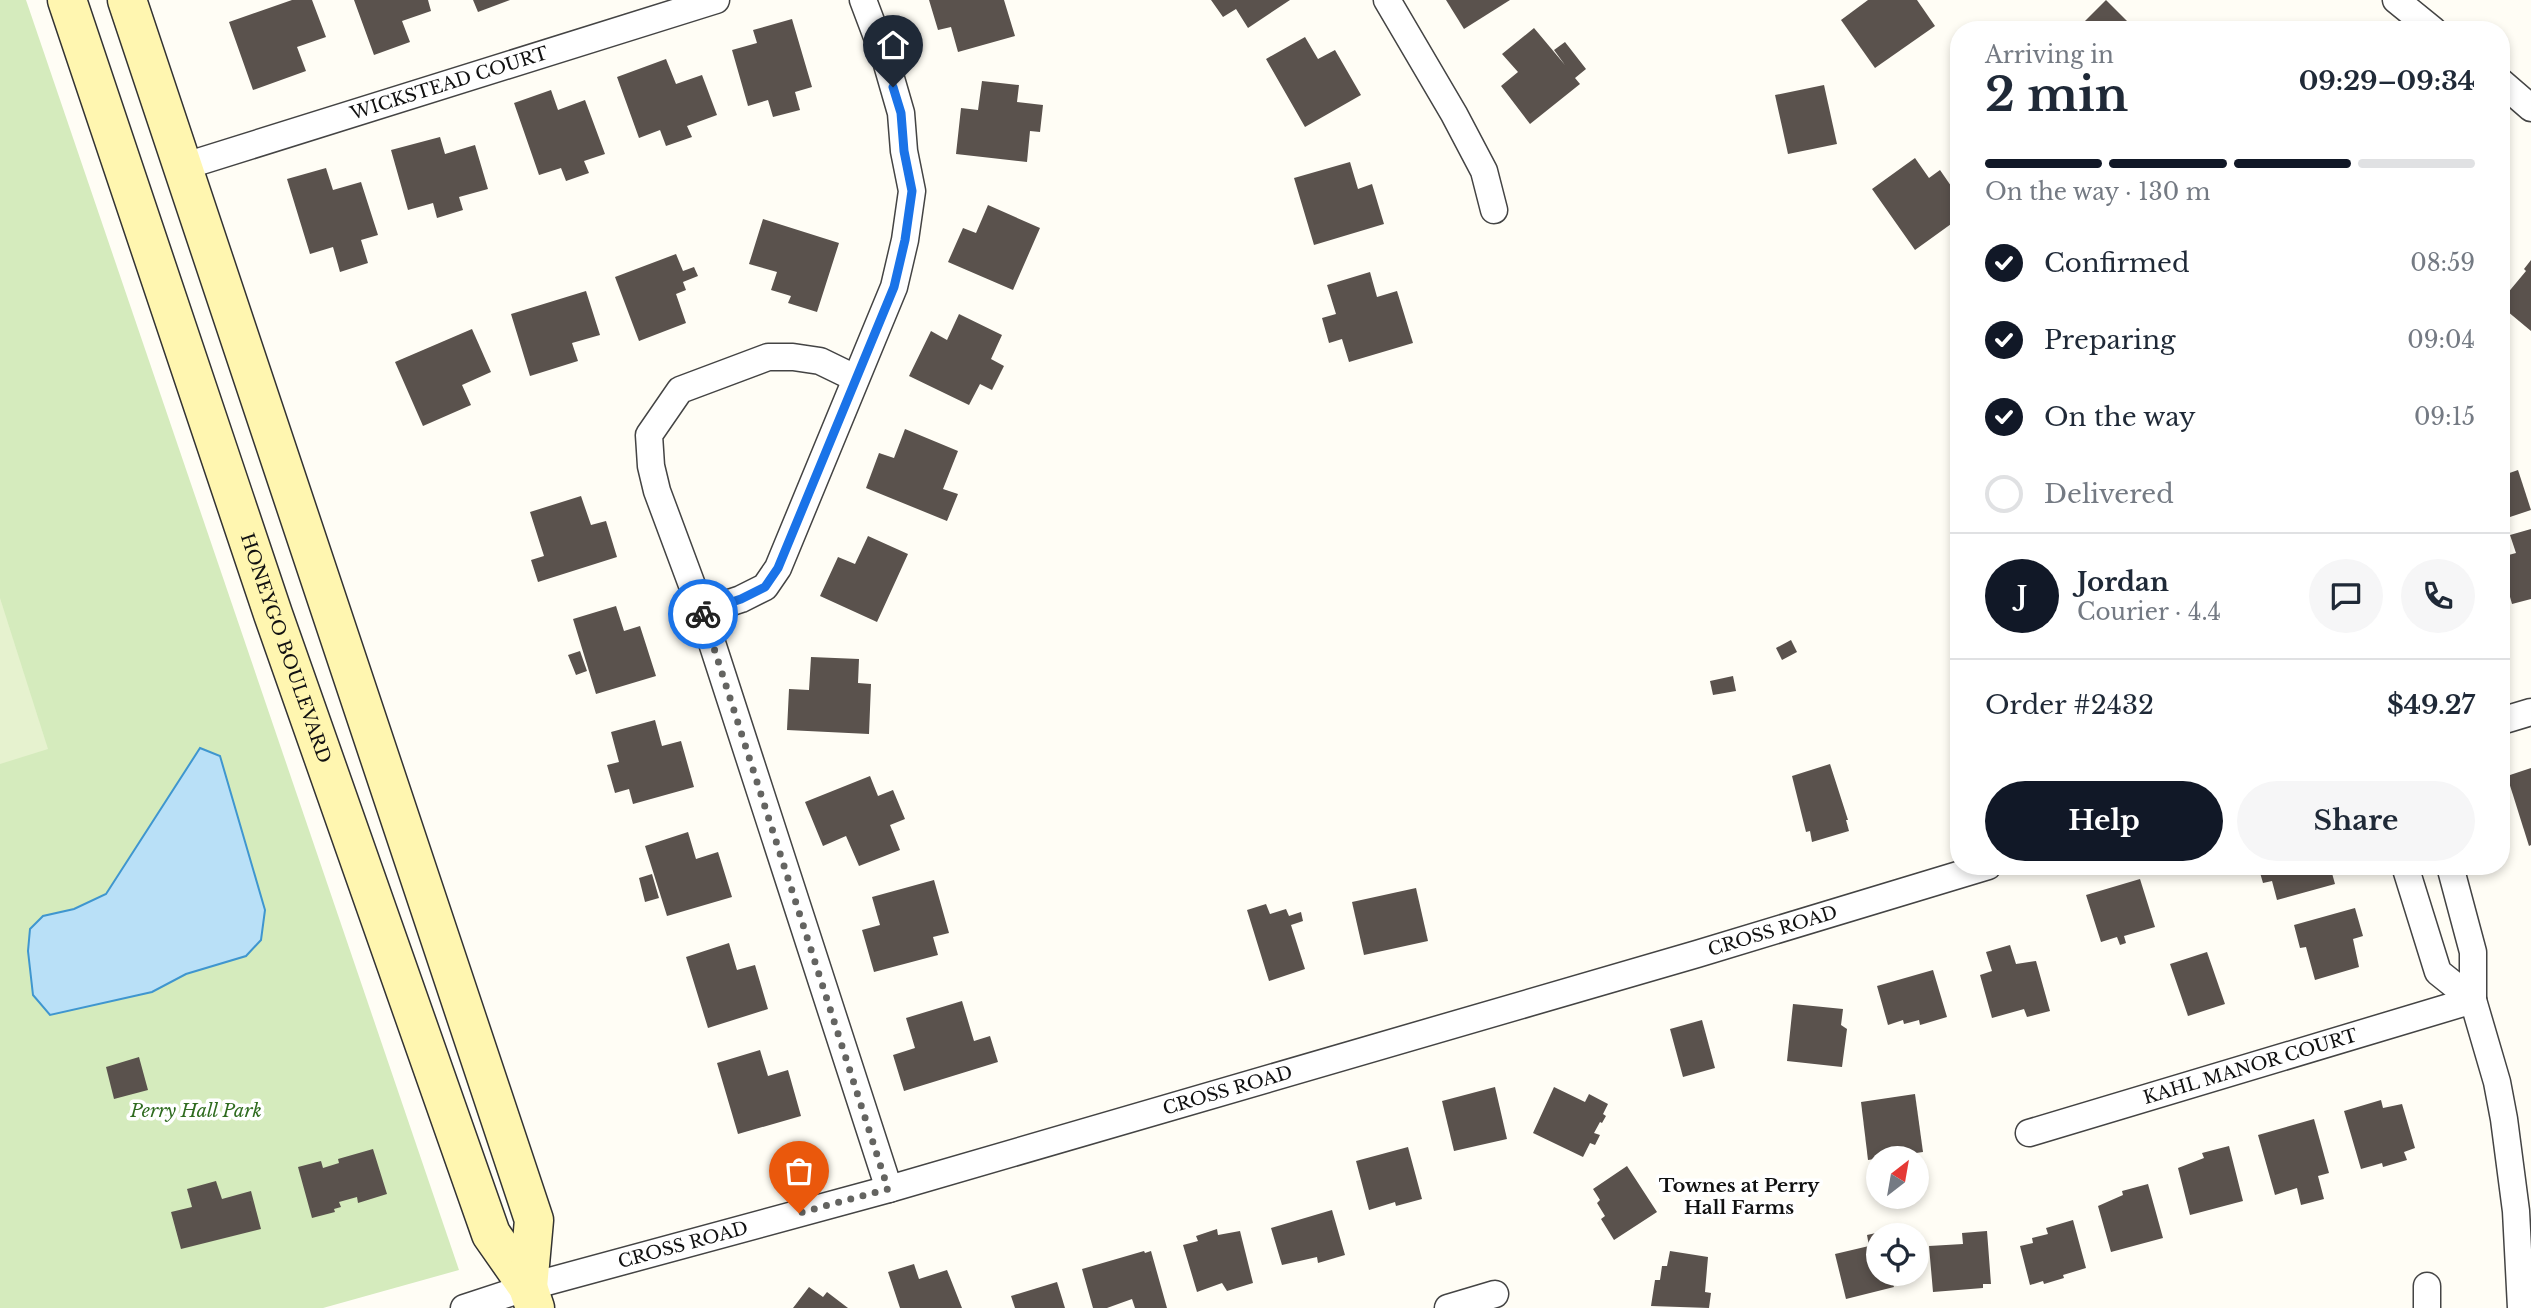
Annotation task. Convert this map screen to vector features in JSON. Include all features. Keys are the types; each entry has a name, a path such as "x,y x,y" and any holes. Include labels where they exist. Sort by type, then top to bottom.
{"main road":[{"name":"HONEYGO BOULEVARD","path":"67,0 273,614 491,1234 531,1297"},
{"path":"127,0 534,1220 531,1297"}],"street":[{"name":"WICKSTEAD COURT","path":"182,167 716,0"},
{"path":"702,612 741,599 765,587 778,568 894,287 905,240 912,191 904,151 901,113 886,61 863,0"},
{"path":"1387,0 1484,171 1494,210"},
{"path":"2510,90 2531,108"},
{"path":"855,378 820,361 793,357 768,358 680,390 649,435 651,467 657,491 702,612 888,1189"},
{"path":"2510,718 2531,712"},
{"name":"CROSS ROAD","path":"464,1308 531,1297 888,1189 1697,954 1958,875"},
{"path":"2408,875 2438,972 2473,1000"},
{"path":"2452,875 2473,952 2473,1000 2497,1082 2524,1211 2521,1308"},
{"name":"KAHL MANOR COURT","path":"2029,1133 2473,1000"},
{"path":"1448,1308 1495,1294"}],"green space":[{"name":"Perry Hall Park","path":"0,0 26,0 459,1270 323,1308 0,1308"},
{"path":"0,598 48,749 0,764"}],"water":[{"path":"200,748 220,756 265,910 261,940 246,956 186,974 152,992 50,1015 33,995 28,951 30,929 43,916 74,909 106,894"}],"building":[{"path":"292,0 312,0 326,37 297,47 306,71 253,90 229,22"},
{"path":"354,0 428,0 431,11 402,21 410,42 374,55"},
{"path":"473,0 510,0 478,12"},
{"path":"929,0 1004,0 1015,36 958,52 951,27 938,30"},
{"path":"1211,0 1290,0 1248,28 1236,9 1223,17"},
{"path":"1446,0 1510,0 1464,29"},
{"path":"1868,0 1917,0 1935,26 1875,68 1841,20"},
{"path":"2106,0 2127,21 2085,21"},
{"path":"792,19 812,87 795,92 800,110 773,117 768,100 748,106 732,50 757,43 753,30"},
{"path":"1534,28 1565,65 1554,50 1565,42 1586,69 1575,78 1580,84 1530,124 1501,86 1518,72 1502,54"},
{"path":"1305,37 1318,59 1335,50 1361,95 1305,127 1266,59"},
{"path":"666,59 676,84 702,75 717,115 687,126 692,137 666,146 660,130 639,138 617,77"},
{"path":"982,81 1019,85 1017,102 1043,105 1040,132 1030,131 1027,162 956,154 961,108 978,110"},
{"path":"1824,85 1837,144 1788,154 1775,95"},
{"path":"551,90 558,110 585,100 605,154 584,161 589,173 566,181 561,168 539,175 514,103"},
{"path":"440,137 445,154 475,145 488,189 459,197 463,210 437,218 433,203 408,210 391,150"},
{"path":"1915,158 1929,178 1940,170 1950,184 1950,225 1915,250 1872,189"},
{"path":"1350,162 1358,189 1372,184 1384,224 1314,245 1294,178"},
{"path":"326,168 333,190 361,182 378,235 361,240 368,263 340,272 333,247 310,254 287,179"},
{"path":"988,205 1040,228 1013,290 948,262 963,228 976,233"},
{"path":"763,219 839,243 817,312 788,303 791,296 771,290 777,272 749,264"},
{"path":"676,254 683,271 694,267 698,276 683,282 686,290 676,294 686,323 639,341 615,277"},
{"path":"2531,260 2531,331 2510,314 2510,290 2526,271 2524,269"},
{"path":"1370,272 1377,297 1397,291 1413,343 1349,362 1342,339 1329,343 1322,318 1336,314 1327,285"},
{"path":"586,291 600,335 572,343 578,361 530,376 511,314"},
{"path":"959,314 1002,335 991,359 1004,366 992,390 980,384 969,405 909,376 931,331 947,340"},
{"path":"472,329 491,372 462,385 471,405 423,426 395,362"},
{"path":"905,429 958,451 943,489 958,494 947,521 866,488 879,453 894,458"},
{"path":"2518,470 2531,510 2510,517 2510,473"},
{"path":"581,496 591,525 606,521 617,557 538,582 531,560 544,556 530,512"},
{"path":"2531,529 2531,599 2512,604 2510,555 2516,553 2510,535"},
{"path":"868,536 908,554 877,622 820,596 838,557 855,564"},
{"path":"616,606 624,631 640,626 656,676 596,694 573,619"},
{"path":"1791,640 1797,652 1782,660 1776,648"},
{"path":"580,651 587,671 576,675 568,655"},
{"path":"811,657 859,659 858,683 871,684 869,734 787,730 789,689 809,690"},
{"path":"1733,676 1736,691 1713,695 1710,681"},
{"path":"655,720 662,746 681,741 694,787 633,804 629,789 615,793 607,765 619,762 611,732"},
{"path":"1830,764 1849,831 1812,842 1810,831 1806,832 1792,776"},
{"path":"2531,768 2529,846 2510,786 2510,775"},
{"path":"870,776 878,796 893,790 905,819 890,825 900,850 859,866 846,836 823,846 805,802"},
{"path":"688,832 696,859 718,852 732,897 667,916 645,846"},
{"path":"652,874 659,898 645,902 639,878"},
{"path":"2261,875 2332,875 2335,884 2277,900 2272,881 2263,883"},
{"path":"2140,879 2155,927 2124,936 2126,943 2120,945 2117,937 2101,942 2086,895"},
{"path":"934,880 949,933 933,937 938,955 874,972 862,930 880,925 872,897"},
{"path":"1416,888 1428,941 1364,955 1352,902"},
{"path":"1266,904 1270,914 1286,909 1289,916 1301,912 1303,921 1291,925 1305,969 1269,981 1247,910"},
{"path":"2355,908 2363,936 2353,939 2359,967 2315,980 2306,947 2300,948 2294,925"},
{"path":"729,943 737,970 755,965 768,1009 708,1028 686,957"},
{"path":"2010,945 2016,964 2036,961 2050,1011 2027,1017 2024,1009 1992,1018 1980,975 1992,971 1986,952"},
{"path":"2207,952 2225,1004 2188,1016 2170,964"},
{"path":"1933,970 1947,1017 1920,1025 1919,1020 1904,1024 1903,1020 1888,1025 1877,986"},
{"path":"962,1001 974,1041 990,1036 998,1062 904,1091 893,1055 915,1048 906,1018"},
{"path":"1793,1004 1843,1009 1841,1025 1847,1029 1842,1067 1787,1061"},
{"path":"1702,1020 1715,1068 1683,1077 1670,1029"},
{"path":"760,1050 768,1076 788,1070 801,1116 738,1134 717,1063"},
{"path":"139,1057 148,1090 114,1099 106,1067"},
{"path":"1495,1087 1507,1139 1454,1151 1442,1101"},
{"path":"1554,1087 1585,1102 1589,1094 1608,1104 1603,1114 1606,1116 1594,1133 1600,1135 1595,1145 1590,1143 1583,1157 1533,1133"},
{"path":"1915,1094 1922,1146 1866,1146 1861,1102"},
{"path":"2381,1100 2383,1108 2402,1104 2415,1148 2404,1152 2407,1160 2383,1167 2382,1163 2361,1169 2344,1111"},
{"path":"2314,1119 2329,1173 2318,1176 2324,1199 2301,1205 2297,1188 2275,1195 2258,1135"},
{"path":"2229,1146 2243,1201 2190,1215 2178,1168 2204,1158 2202,1153"},
{"path":"1408,1147 1422,1199 1396,1206 1395,1202 1369,1210 1356,1161"},
{"path":"373,1149 387,1194 358,1203 357,1197 339,1202 341,1207 334,1209 335,1212 312,1218 298,1167 321,1161 323,1168 339,1163 338,1159"},
{"path":"1627,1166 1657,1212 1614,1240 1601,1219 1605,1216 1593,1189"},
{"path":"216,1181 222,1199 251,1191 261,1229 181,1249 171,1212 192,1207 187,1189"},
{"path":"2148,1184 2163,1238 2111,1252 2098,1206 2123,1195 2122,1191"},
{"path":"1332,1210 1345,1255 1318,1263 1317,1257 1282,1265 1271,1228"},
{"path":"2073,1220 2086,1268 2063,1275 2064,1278 2030,1285 2020,1246 2033,1243 2032,1238 2048,1234 2046,1228"},
{"path":"1217,1229 1218,1235 1240,1231 1253,1283 1227,1291 1222,1283 1197,1292 1183,1245 1198,1241 1196,1236"},
{"path":"1987,1231 1991,1284 1983,1284 1983,1288 1933,1292 1929,1246 1963,1244 1962,1233"},
{"path":"1866,1247 1866,1286 1894,1287 1846,1299 1835,1254"},
{"path":"1151,1251 1167,1308 1135,1308 1132,1299 1107,1308 1093,1308 1082,1269"},
{"path":"1670,1251 1708,1257 1705,1292 1711,1293 1709,1308 1651,1306 1655,1280 1660,1280 1662,1266 1667,1266"},
{"path":"914,1264 919,1279 947,1270 962,1308 900,1308 888,1272"},
{"path":"1057,1282 1065,1308 1015,1308 1011,1296"},
{"path":"809,1287 823,1297 827,1292 848,1308 793,1308"}],"way so far":[{"path":"703,614 888,1189 799,1213"}],"district":[{"name":"Townes at Perry Hall Farms","path":"1739,1196"}],"route":[{"path":"703,614 702,612 741,599 765,587 778,568 894,287 905,240 912,191 904,151 901,113 893,87"}]}
